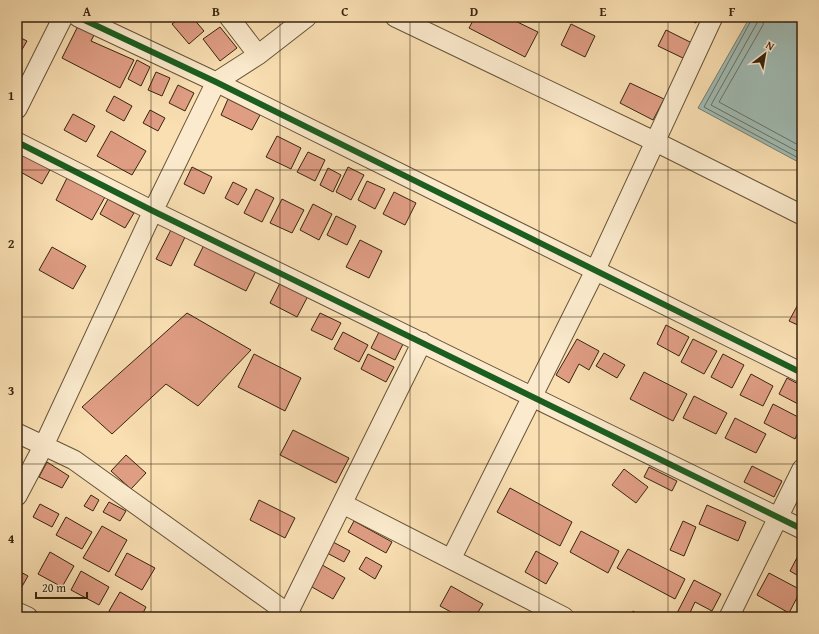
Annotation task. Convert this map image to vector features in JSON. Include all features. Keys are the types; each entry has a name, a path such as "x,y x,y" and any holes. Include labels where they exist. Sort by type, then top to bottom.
{"street":[{"path":"17,109 22,83 63,17"},
{"path":"78,17 216,82 596,269 802,373"},
{"path":"229,17 258,55"},
{"path":"17,496 44,445 153,211 216,82 258,55 307,17"},
{"path":"395,17 656,142 802,215"},
{"path":"451,559 596,269 713,17"},
{"path":"17,142 153,211 802,529"},
{"path":"17,433 74,460 290,615 342,504 422,342"},
{"path":"729,617 802,469"},
{"path":"342,504 564,617"},
{"path":"17,612 28,617"}],"water":[{"path":"750,17 802,17 802,164 698,108"}],"building":[{"path":"22,17 34,17 31,22"},
{"path":"181,17 192,17 204,31 189,44 172,24"},
{"path":"271,17 281,17 275,22"},
{"path":"475,17 507,17 538,32 525,57 469,28"},
{"path":"683,17 699,17 696,23"},
{"path":"79,24 95,33 91,41 134,60 120,88 62,58"},
{"path":"571,24 595,36 585,57 561,45"},
{"path":"220,27 237,48 220,61 203,39"},
{"path":"666,30 692,43 685,59 658,46"},
{"path":"17,36 27,41 17,58"},
{"path":"137,60 150,67 141,86 128,79"},
{"path":"156,72 170,78 162,96 148,90"},
{"path":"630,83 664,99 653,120 620,103"},
{"path":"178,85 194,93 185,111 169,103"},
{"path":"114,96 132,106 124,121 106,111"},
{"path":"228,99 260,115 252,130 221,115"},
{"path":"150,110 165,118 158,131 143,123"},
{"path":"73,114 95,126 86,142 64,130"},
{"path":"111,131 146,151 132,175 97,156"},
{"path":"277,136 301,148 291,169 266,157"},
{"path":"17,149 51,168 42,184 17,170"},
{"path":"308,152 325,160 315,181 297,172"},
{"path":"192,167 212,177 204,194 184,184"},
{"path":"348,167 364,175 351,200 336,192"},
{"path":"328,168 341,175 333,192 320,185"},
{"path":"68,176 105,197 92,220 56,200"},
{"path":"367,181 385,189 375,209 358,200"},
{"path":"233,182 247,189 238,205 225,198"},
{"path":"256,189 274,198 262,222 244,213"},
{"path":"394,192 416,203 405,225 383,214"},
{"path":"108,199 134,213 125,228 100,214"},
{"path":"282,199 304,210 292,233 270,223"},
{"path":"313,204 332,214 319,240 300,230"},
{"path":"336,216 356,226 347,245 327,235"},
{"path":"172,228 186,235 171,266 156,259"},
{"path":"360,240 382,251 369,278 346,267"},
{"path":"205,243 257,269 246,291 194,265"},
{"path":"52,247 86,266 73,289 39,270"},
{"path":"280,283 308,296 297,317 270,303"},
{"path":"802,297 802,327 789,321"},
{"path":"187,313 251,350 198,406 166,384 112,434 82,407"},
{"path":"320,313 341,323 332,340 311,330"},
{"path":"666,325 689,337 679,356 657,344"},
{"path":"380,330 404,342 395,360 371,348"},
{"path":"343,332 368,345 359,362 334,349"},
{"path":"577,339 599,351 589,370 579,364 569,383 556,375"},
{"path":"693,339 717,351 704,374 681,362"},
{"path":"604,353 625,365 617,378 596,366"},
{"path":"254,354 301,378 285,411 238,387"},
{"path":"368,354 394,367 386,382 361,369"},
{"path":"723,354 744,365 732,388 711,377"},
{"path":"644,372 687,394 673,421 630,399"},
{"path":"751,374 773,386 763,406 740,395"},
{"path":"787,378 802,386 802,406 779,394"},
{"path":"694,396 727,413 716,434 683,418"},
{"path":"773,404 802,419 802,424 795,439 764,423"},
{"path":"735,418 766,434 756,453 725,438"},
{"path":"293,430 349,458 336,483 280,455"},
{"path":"126,455 146,473 131,489 111,471"},
{"path":"47,462 69,476 62,488 39,477"},
{"path":"752,466 782,481 774,497 744,482"},
{"path":"649,467 677,481 672,491 644,477"},
{"path":"624,469 648,487 636,503 612,485"},
{"path":"510,488 572,522 560,546 497,512"},
{"path":"91,495 99,500 93,511 84,506"},
{"path":"259,500 295,518 285,538 250,520"},
{"path":"109,502 126,511 120,521 103,512"},
{"path":"40,504 59,514 52,527 33,517"},
{"path":"707,505 746,522 738,541 699,524"},
{"path":"66,517 92,532 82,549 56,535"},
{"path":"354,521 392,542 386,553 348,532"},
{"path":"683,521 696,527 684,556 670,550"},
{"path":"102,526 127,540 109,572 83,558"},
{"path":"581,531 619,551 608,573 570,552"},
{"path":"333,542 350,551 344,562 327,553"},
{"path":"628,549 685,579 675,599 617,568"},
{"path":"802,550 802,578 790,571"},
{"path":"536,551 558,563 546,584 525,572"},
{"path":"50,552 74,566 62,587 38,574"},
{"path":"127,553 155,568 142,590 115,575"},
{"path":"366,557 382,566 375,579 359,569"},
{"path":"317,562 345,578 333,599 305,583"},
{"path":"17,570 28,576 20,590 17,589"},
{"path":"81,571 109,587 99,605 71,590"},
{"path":"769,573 801,590 789,613 757,595"},
{"path":"694,580 721,594 712,611 695,602 688,617 680,617 676,615"},
{"path":"451,586 483,604 475,617 460,617 440,606"},
{"path":"120,592 146,607 141,617 119,617 109,611"},
{"path":"633,611 643,617 630,617"}],"cycle path":[{"path":"78,17 216,82 802,373"},
{"path":"17,142 153,211 802,529"}]}
